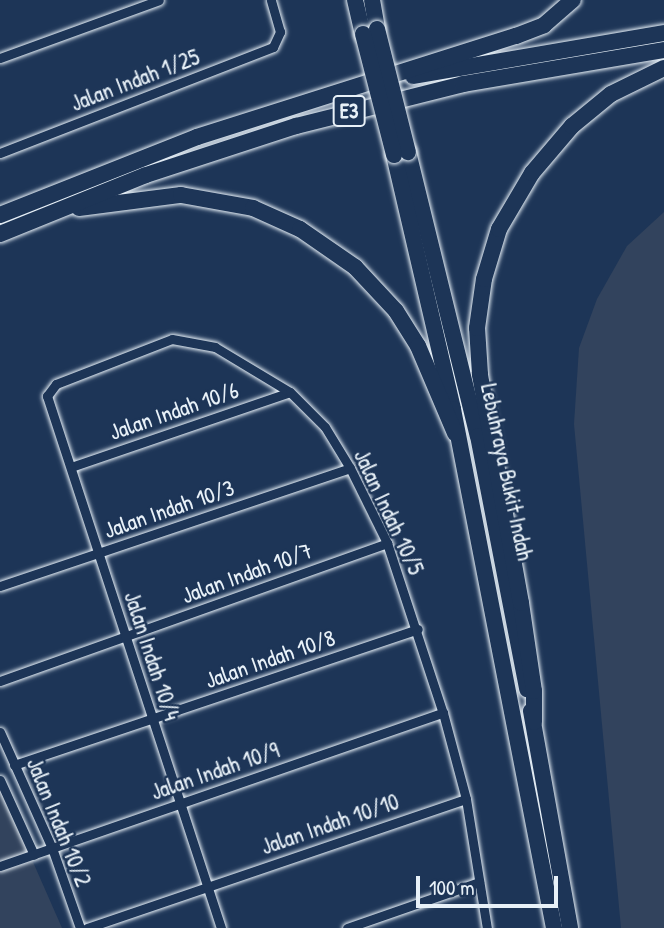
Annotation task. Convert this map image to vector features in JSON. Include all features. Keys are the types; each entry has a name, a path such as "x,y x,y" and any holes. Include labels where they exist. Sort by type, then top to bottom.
{"highway":[{"path":"355,0 370,32"},
{"path":"370,32 372,0"},
{"path":"349,88 535,29 573,0"},
{"name":"Lebuhraya Bukit Indah","path":"370,32 478,436 534,722 570,928"},
{"name":"E3","path":"0,215 197,137 349,88 664,33"},
{"name":"E3","path":"0,234 46,214 224,148 359,109 532,70 664,50"},
{"path":"534,722 534,691 522,603 480,374 477,328 484,279 499,229 531,173 572,126 611,94 664,68"},
{"name":"Lebuhraya Bukit Indah","path":"401,153 554,928"},
{"path":"46,214 125,199 181,195 253,208 300,229 355,267 396,311 418,346 455,433"}],"street":[{"path":"0,58 159,0"},
{"name":"Jalan Indah 1/25","path":"0,153 273,47 280,38 271,0"},
{"name":"Jalan Indah 10/5","path":"47,396 56,384 172,339 215,347 290,393 325,427 350,468 387,542 418,629 466,799 487,928"},
{"name":"Jalan Indah 10/6","path":"71,467 290,393"},
{"name":"Jalan Indah 10/4","path":"47,396 221,928"},
{"name":"Jalan Indah 10/3","path":"0,586 350,468"},
{"name":"Jalan Indah 10/7","path":"0,681 387,542"},
{"name":"Jalan Indah 10/8","path":"14,765 418,629"},
{"name":"Jalan Indah 10/9","path":"0,866 443,713"},
{"name":"Jalan Indah 10/2","path":"0,732 52,848 80,928"},
{"path":"0,780 34,855"},
{"name":"Jalan Indah 10/10","path":"87,928 466,799"},
{"path":"347,928 479,882"}],"shaded area":[{"path":"664,212 664,928 621,928 574,424 579,348 597,299 627,246"},
{"path":"0,787 62,928 0,928"}]}
